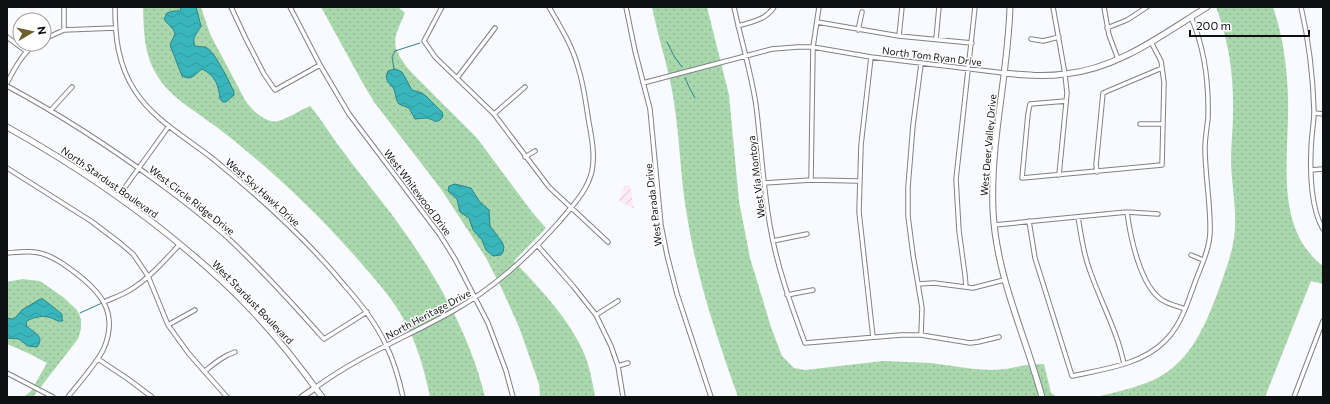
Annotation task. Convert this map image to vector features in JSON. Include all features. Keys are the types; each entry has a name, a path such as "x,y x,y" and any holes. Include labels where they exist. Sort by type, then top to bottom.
{"street":[{"path":"64,7 64,30"},
{"name":"West Sky Hawk Drive","path":"115,7 115,28 120,58 134,90 145,104 169,126 236,178 289,226 324,261 367,312 386,345 397,373 402,397"},
{"path":"231,7 264,74 275,90 320,65"},
{"name":"West Whitewood Drive","path":"290,7 320,65 349,114 440,235 455,259 488,323 506,371 513,397"},
{"path":"442,7 424,41 435,57 494,114 548,187 608,242"},
{"name":"North Heritage Drive","path":"315,388 348,365 476,298 513,269 538,246 572,208 583,192 588,183 593,163 593,148 583,86 578,66 568,41 549,7"},
{"name":"West Parada Drive","path":"626,7 635,51 650,109 661,225 667,255 676,294 711,397"},
{"name":"West Via Montoya","path":"734,7 756,105 764,183 773,241 787,295 805,343 873,337"},
{"path":"738,26 757,20 769,13 774,7"},
{"path":"811,180 814,47 819,7"},
{"path":"899,36 902,7"},
{"path":"936,39 939,7"},
{"path":"966,286 966,275 959,230 956,179 975,7"},
{"name":"West Deer Valley Drive","path":"1010,7 993,178 994,225 1004,280 1034,368 1042,397"},
{"path":"1053,7 1065,74 1066,101 1059,176"},
{"path":"1104,7 1107,28 1118,59"},
{"path":"1107,28 1126,20 1147,7"},
{"name":"North Tom Ryan Drive","path":"644,83 772,49 814,47 920,64 1036,76 1065,74 1092,68 1118,59 1151,42 1206,7"},
{"path":"1301,7 1313,74 1314,113 1311,170 1315,206 1323,229"},
{"path":"858,30 862,12"},
{"path":"769,13 773,17"},
{"path":"1029,221 1035,258 1072,376 1134,361 1147,355 1165,341 1176,327 1185,309 1203,260 1210,235 1206,172 1208,81 1203,52 1191,17"},
{"path":"817,22 899,36 972,42"},
{"path":"52,35 64,30 115,28"},
{"path":"457,78 495,28"},
{"path":"1031,39 1043,41 1059,38"},
{"path":"1066,101 1030,104 1022,178 1059,176 1162,165 1164,82 1161,61 1151,42"},
{"path":"7,84 16,65 25,52"},
{"path":"871,57 861,145 859,181 860,219 873,337 921,335 970,342 978,342 999,337"},
{"path":"920,64 912,125 908,187 908,216 922,308 921,335"},
{"path":"1096,172 1103,93 1162,68"},
{"name":"West Circle Ridge Drive","path":"7,84 51,110 139,168 193,209 227,237 273,282 324,339 367,312"},
{"path":"51,110 72,87"},
{"path":"494,114 525,87"},
{"path":"1314,113 1323,114"},
{"path":"1140,124 1163,124"},
{"path":"118,197 169,126"},
{"name":"North Stardust Boulevard","path":"7,127 84,172 180,244"},
{"path":"525,157 535,151"},
{"path":"7,168 58,199 133,254 148,276 168,325 189,354 227,397"},
{"path":"1311,170 1323,169"},
{"path":"764,183 811,180 859,181"},
{"path":"1127,212 1135,252 1149,286 1162,300 1185,309"},
{"path":"994,225 1127,212 1158,214"},
{"path":"1078,217 1082,244 1088,267 1118,338 1124,364"},
{"path":"773,241 807,234"},
{"path":"104,302 130,290 148,276 180,244"},
{"name":"West Stardust Boulevard","path":"180,244 222,281 270,331 322,397"},
{"path":"538,246 569,281 596,315 611,346 618,366 624,397"},
{"path":"7,254 25,252 46,254 88,282 96,290 104,302 109,316 108,334 104,348 98,359 68,397"},
{"path":"1191,255 1203,260"},
{"path":"918,284 934,283 973,288 1004,280"},
{"path":"787,295 813,290"},
{"path":"596,315 618,301"},
{"path":"168,325 195,310"},
{"path":"1294,397 1323,321"},
{"path":"205,371 217,361 235,352"},
{"path":"98,359 152,397"},
{"path":"618,366 628,363"},
{"path":"7,373 53,397"},
{"path":"302,397 315,388"}],"shaded area":[{"path":"625,185 630,185 634,209 619,201"}],"green space":[{"path":"143,7 201,7 210,34 245,100 251,108 263,118 278,121 310,106 400,226 429,268 449,303 466,340 474,359 485,397 430,397 421,362 412,336 399,312 378,283 338,237 292,191 260,162 217,127 178,99 163,84 152,66 146,47"},
{"path":"321,7 398,7 405,13 395,44 399,56 411,72 477,138 532,212 546,228 514,261 535,283 564,318 580,344 586,358 595,397 540,397 539,384 519,327 486,258 441,189 374,102"},
{"path":"652,7 707,7 729,95 739,201 750,258 771,327 782,356 794,368 805,370 883,361 931,363 992,370 1044,364 1051,393 1057,397 738,397 715,330 696,263 685,201 673,96"},
{"path":"1216,7 1273,7 1282,40 1287,74 1287,188 1290,210 1296,231 1307,250 1323,266 1323,284 1311,281 1265,397 1096,397 1146,383 1173,368 1184,357 1193,345 1207,318 1230,258 1235,233 1235,208 1231,159 1233,86 1230,59 1221,20"},
{"path":"22,279 40,281 63,297 77,310 81,319 81,329 78,339 33,397 24,397 31,391 47,363 7,344 7,282"}],"water":[{"path":"181,7 196,7 201,26 194,38 194,43 195,46 206,47 214,55 222,68 234,92 234,95 226,102 223,102 220,99 216,81 206,71 202,69 191,78 182,76 170,45 175,34 164,19 167,13 180,11"},
{"path":"395,69 402,72 412,90 422,93 442,112 443,116 439,121 426,118 415,119 409,108 399,104 394,89 386,77 388,71"},
{"path":"455,184 471,188 479,201 489,210 490,226 504,247 501,255 493,256 486,250 482,240 473,230 469,218 460,212 457,199 448,191 449,186"},
{"path":"40,299 43,299 62,314 63,321 43,316 33,318 26,322 27,326 39,337 40,340 37,347 28,346 19,339 7,338 7,318 13,319 22,310"}],"waterway":[{"path":"667,42 674,56 682,67"},
{"path":"394,69 392,57 395,51 420,43"},
{"path":"685,78 695,98"},
{"path":"80,313 102,303"}]}
